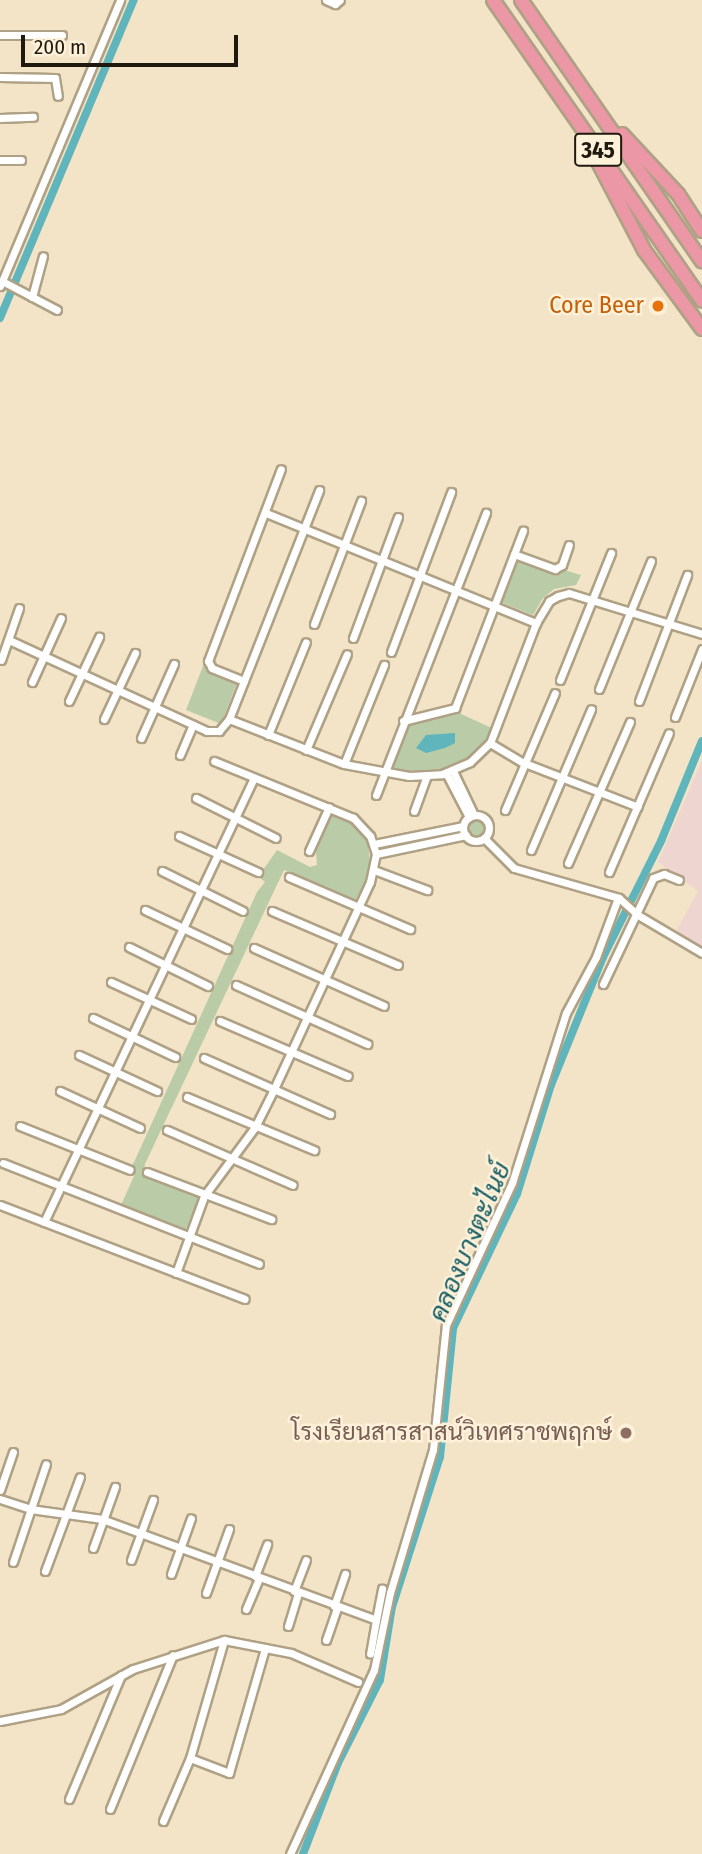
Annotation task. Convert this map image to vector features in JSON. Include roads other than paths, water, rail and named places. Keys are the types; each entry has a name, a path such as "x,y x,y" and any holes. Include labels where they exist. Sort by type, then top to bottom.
{"main road":[{"name":"345","path":"493,0 702,301"},
{"name":"345","path":"521,0 702,261"},
{"path":"590,99 689,212 702,231"},
{"path":"573,114 643,250 702,329"},
{"path":"675,223 671,202 678,201 689,212"},
{"path":"656,266 650,254 652,247 661,246 670,254"}],"street":[{"path":"57,310 3,283 120,0"},
{"path":"326,0 335,4 340,0"},
{"path":"0,35 62,35"},
{"path":"0,77 55,78 58,96"},
{"path":"0,118 33,117"},
{"path":"0,160 21,160"},
{"path":"32,297 43,256"},
{"path":"244,681 212,668 208,661 281,469"},
{"path":"9,640 213,733 225,727 229,719 319,490"},
{"path":"391,652 451,492"},
{"path":"314,624 361,501"},
{"path":"265,513 421,574 536,623"},
{"path":"376,795 486,513"},
{"path":"353,638 398,517"},
{"path":"403,721 454,708 523,531"},
{"path":"514,554 555,569 562,565 569,545"},
{"path":"560,680 611,553"},
{"path":"599,689 651,561"},
{"path":"639,701 687,575"},
{"path":"229,719 344,764 385,772 427,775 449,772 471,762 490,743 536,623 549,601 558,596 569,593 702,634"},
{"path":"1,660 19,608"},
{"path":"32,682 61,618"},
{"path":"69,701 99,637"},
{"path":"268,735 306,642"},
{"path":"675,717 702,649"},
{"path":"104,719 135,653"},
{"path":"306,750 346,654"},
{"path":"141,738 174,664"},
{"path":"344,764 384,665"},
{"path":"505,810 555,693"},
{"path":"531,850 591,709"},
{"path":"568,863 630,722"},
{"path":"180,755 193,725"},
{"path":"609,872 669,733"},
{"path":"490,743 524,763 638,807"},
{"path":"176,1273 204,1196 255,1127 273,1091 358,907 374,870 376,854 374,844 353,818 214,761"},
{"path":"449,772 471,816 487,820 489,830 484,838 474,841 466,835 463,825"},
{"path":"414,811 427,775"},
{"path":"44,1222 75,1149 100,1110 254,778"},
{"path":"196,798 276,838"},
{"path":"309,851 329,807"},
{"path":"374,844 463,825 471,816"},
{"path":"435,830 438,839"},
{"path":"376,854 466,835"},
{"path":"178,836 258,872"},
{"path":"484,838 514,868 620,899 636,914 702,953"},
{"path":"374,870 427,890"},
{"path":"162,871 243,911"},
{"path":"603,984 655,875 679,880"},
{"path":"289,877 410,929"},
{"path":"290,1854 374,1670 390,1593 433,1450 446,1325 512,1183 566,1013 596,957 620,899"},
{"path":"145,910 226,949"},
{"path":"272,911 341,944 398,965"},
{"path":"129,947 208,986"},
{"path":"254,948 384,1006"},
{"path":"111,982 191,1018"},
{"path":"236,985 367,1044"},
{"path":"93,1018 175,1057"},
{"path":"220,1021 290,1054 348,1076"},
{"path":"79,1055 158,1091"},
{"path":"204,1058 273,1091 330,1114"},
{"path":"60,1091 140,1128"},
{"path":"187,1097 314,1150"},
{"path":"20,1126 130,1170"},
{"path":"167,1130 231,1161 293,1185"},
{"path":"3,1163 259,1264"},
{"path":"146,1172 271,1219"},
{"path":"0,1205 245,1299"},
{"path":"0,1490 13,1452"},
{"path":"13,1562 46,1464"},
{"path":"45,1571 80,1476"},
{"path":"93,1548 115,1488"},
{"path":"0,1499 30,1509 102,1519 376,1620"},
{"path":"131,1560 153,1500"},
{"path":"171,1574 191,1518"},
{"path":"206,1593 229,1529"},
{"path":"246,1609 267,1544"},
{"path":"288,1626 306,1560"},
{"path":"326,1640 345,1574"},
{"path":"370,1653 382,1590"},
{"path":"163,1821 190,1758 224,1640"},
{"path":"0,1721 61,1709 121,1674 224,1640 291,1653 358,1682"},
{"path":"190,1758 229,1773 265,1648"},
{"path":"110,1809 173,1655"},
{"path":"68,1799 121,1674"}],"water":[{"path":"455,733 455,743 445,748 426,753 416,748 426,735"}],"waterway":[{"path":"0,318 134,0"},
{"name":"คลองบางตะไนย์","path":"303,1854 338,1763 380,1680 392,1607 440,1457 453,1328 517,1194 551,1085 603,957 661,841 702,741"}],"place":[{"name":"Core Beer","path":"658,306"},
{"name":"โรงเรียนสารสาสน์วิเทศราชพฤกษ์","path":"626,1433"}]}
